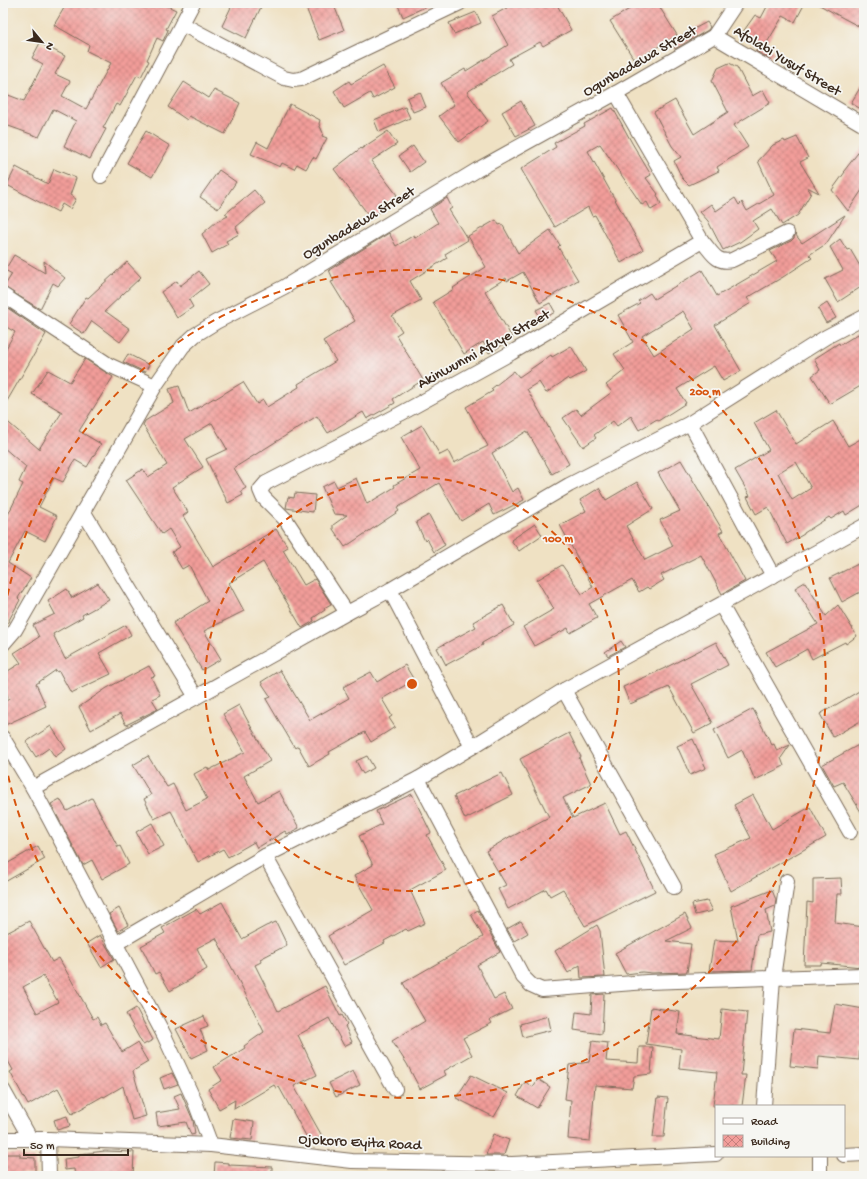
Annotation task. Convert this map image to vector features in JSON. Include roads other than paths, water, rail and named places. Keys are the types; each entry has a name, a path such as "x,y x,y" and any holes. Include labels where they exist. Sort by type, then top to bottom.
{"street":[{"path":"101,176 193,3"},
{"path":"182,24 284,78 293,80 301,79 460,3"},
{"name":"Ogunbadewa Street","path":"3,644 15,630 155,386 183,346 216,322 284,287 477,170 616,93 714,36 736,3"},
{"name":"Afolabi Yusuf Street","path":"714,36 864,125"},
{"path":"616,93 702,241 718,260 724,262 732,260 787,233"},
{"name":"Akinwunmi Afuye Street","path":"347,613 286,520 263,497 260,490 266,483 400,414 511,353 702,241"},
{"path":"3,296 109,365 155,386"},
{"path":"33,788 390,590 569,485 690,423 826,337 864,317"},
{"path":"690,423 773,576"},
{"path":"83,511 196,697"},
{"path":"115,944 266,856 418,779 564,690 864,526"},
{"path":"390,590 472,747"},
{"path":"721,605 850,832"},
{"path":"564,690 674,887"},
{"path":"3,738 33,788 167,1042 195,1102 211,1145"},
{"path":"418,779 523,977 531,985 542,990 647,982 841,974 864,975"},
{"path":"266,856 395,1089"},
{"path":"764,1105 773,978 787,881"},
{"path":"3,1090 30,1138"},
{"name":"Ojokoro Eyita Road","path":"3,1139 30,1138 211,1145 352,1160 512,1170 715,1154"},
{"path":"48,1139 49,1176"},
{"path":"845,1155 864,1154"},
{"path":"820,1157 820,1176"}]}
